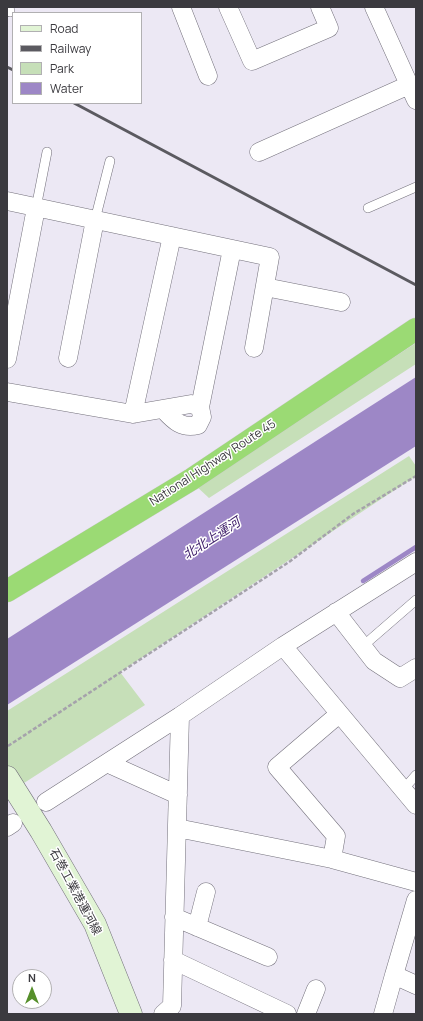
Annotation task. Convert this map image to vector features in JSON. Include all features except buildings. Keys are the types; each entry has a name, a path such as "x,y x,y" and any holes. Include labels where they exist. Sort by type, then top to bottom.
{"highway":[{"name":"National Highway Route 45","path":"7,591 192,478 416,329"}],"street":[{"path":"181,7 208,76"},
{"path":"230,8 252,61 329,28 320,7"},
{"path":"259,152 412,92 374,7"},
{"path":"7,202 270,257 254,348"},
{"path":"7,359 36,208"},
{"path":"68,358 95,220"},
{"path":"133,414 172,236"},
{"path":"7,392 133,414 164,410 191,404 200,407 232,249"},
{"path":"264,287 341,302"},
{"path":"46,802 180,716 283,646 416,562"},
{"path":"336,612 374,662 400,678 416,668"},
{"path":"283,646 416,805"},
{"path":"332,859 336,836 277,767 339,714"},
{"path":"163,1014 172,1006 180,716"},
{"path":"107,763 178,795"},
{"name":"石巻工業港運河線","path":"7,777 41,831 95,924 131,1014"},
{"path":"177,828 332,859 416,882"},
{"path":"197,927 206,892"},
{"path":"383,1014 416,900"},
{"path":"174,917 268,958"},
{"path":"173,960 287,1014"},
{"path":"394,975 416,985"},
{"path":"306,1014 316,989"}],"lane":[{"path":"36,208 47,152"},
{"path":"95,220 110,161"},
{"path":"368,208 416,187"},
{"path":"363,646 416,600"},
{"path":"403,790 416,775"}],"path":[{"path":"8,746 289,562 354,514 416,476"}],"green space":[{"path":"416,343 416,364 209,498 195,485"},
{"path":"409,456 416,466 416,476 120,672 145,705 7,794 7,711"}],"water":[{"name":"北北上運河","path":"416,377 416,446 7,705 7,639"}],"waterway":[{"path":"363,581 416,547"}],"railway":[{"path":"7,67 12,70"},
{"path":"76,104 416,285"}]}
